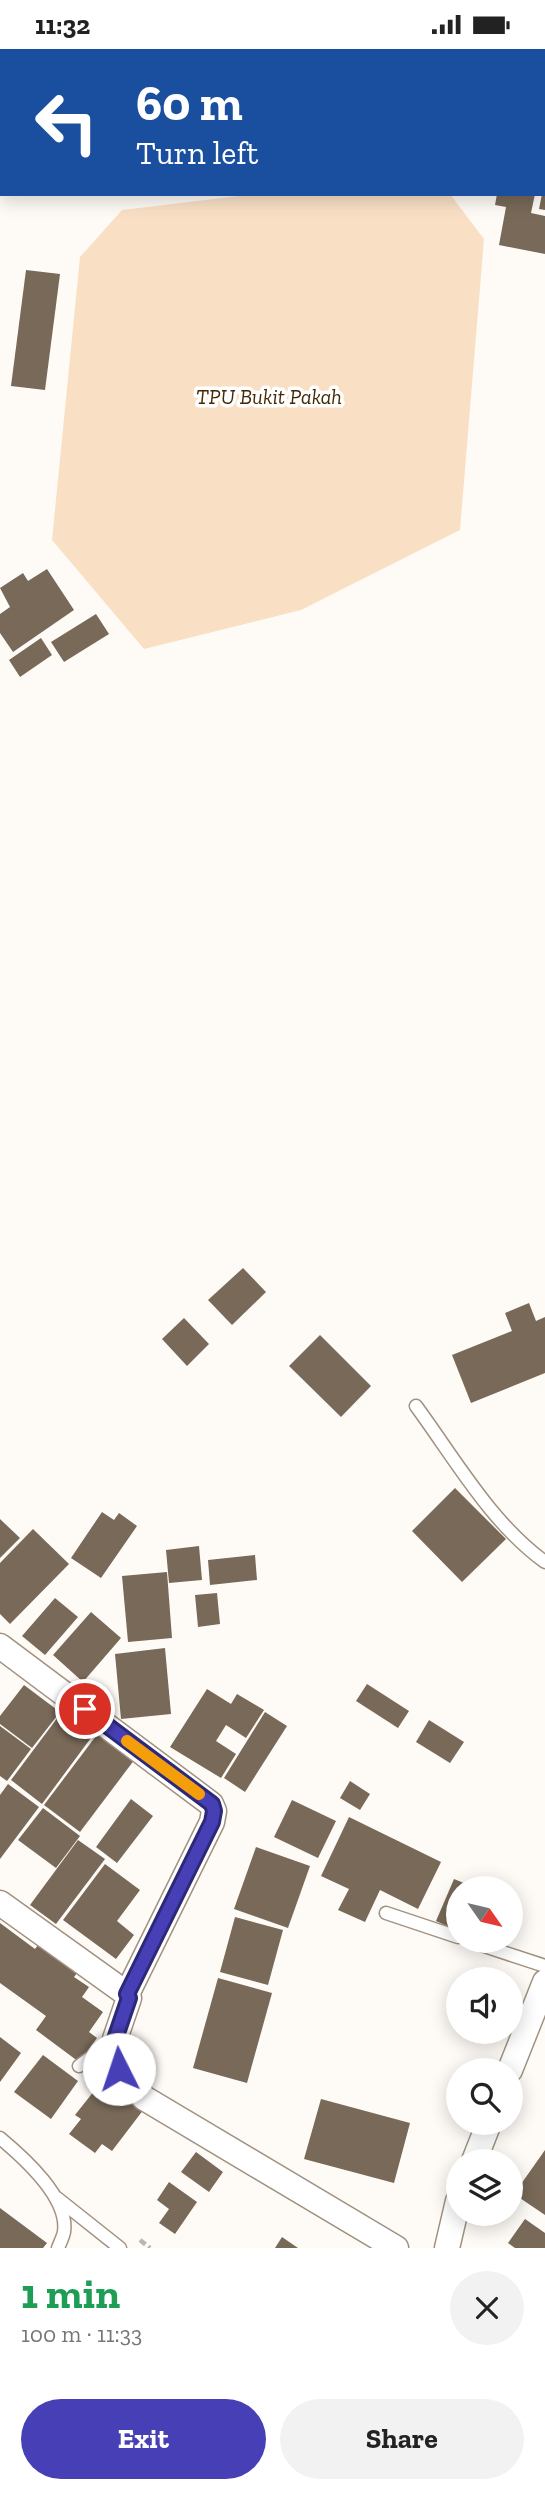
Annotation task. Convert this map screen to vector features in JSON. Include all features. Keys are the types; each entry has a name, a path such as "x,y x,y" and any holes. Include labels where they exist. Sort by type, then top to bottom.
{"street":[{"path":"0,1646 212,1804 212,1822 127,1994"},
{"path":"0,1903 127,1994 129,1998 115,2039 119,2069 144,2098 396,2248"},
{"path":"515,2058 545,1982"},
{"path":"447,2248 452,2226"}],"lane":[{"path":"416,1406 489,1508 524,1546 545,1562"},
{"path":"386,1913 446,1933"},
{"path":"505,1953 545,1966"},
{"path":"79,2066 115,2039"},
{"path":"0,2138 57,2197 120,2248"},
{"path":"57,2197 64,2220 64,2233 58,2248"}],"green space":[{"name":"TPU Bukit Pakah","path":"240,196 452,196 484,239 460,530 301,610 144,649 52,540 80,257 122,210"}],"building":[{"path":"497,196 535,196 531,213 545,216 545,254 499,245 506,207 495,205"},
{"path":"542,196 545,196 545,210 539,209"},
{"path":"26,270 60,274 45,390 11,386"},
{"path":"47,569 74,610 13,652 0,633 0,614 10,607 0,588 23,573 28,581"},
{"path":"96,614 109,634 64,662 51,642"},
{"path":"41,638 52,655 20,677 9,660"},
{"path":"243,1268 266,1292 232,1325 208,1300"},
{"path":"529,1303 536,1321 545,1317 545,1373 471,1403 452,1355 512,1331 505,1313"},
{"path":"184,1318 209,1344 187,1366 162,1339"},
{"path":"320,1335 371,1386 341,1417 289,1366"},
{"path":"455,1488 506,1539 462,1582 412,1531"},
{"path":"102,1512 114,1520 119,1513 137,1526 101,1578 71,1558"},
{"path":"0,1519 20,1538 0,1558"},
{"path":"33,1529 69,1564 10,1624 0,1614 0,1563"},
{"path":"199,1546 202,1580 169,1583 166,1550"},
{"path":"255,1555 257,1580 210,1585 208,1560"},
{"path":"167,1572 172,1638 128,1642 122,1576"},
{"path":"217,1593 220,1624 198,1627 195,1595"},
{"path":"55,1598 78,1617 45,1655 22,1636"},
{"path":"91,1612 121,1638 83,1682 53,1655"},
{"path":"165,1648 171,1714 121,1719 115,1654"},
{"path":"367,1684 409,1711 398,1728 356,1701"},
{"path":"24,1685 60,1712 32,1748 0,1724 0,1716"},
{"path":"207,1689 231,1704 237,1694 264,1710 246,1738 226,1725 216,1741 236,1754 221,1778 170,1747"},
{"path":"265,1712 287,1726 245,1792 224,1778"},
{"path":"61,1713 78,1726 85,1716 99,1727 42,1804 11,1780"},
{"path":"429,1720 464,1742 450,1763 416,1742"},
{"path":"0,1726 31,1749 7,1781 0,1776"},
{"path":"99,1732 135,1759 80,1832 44,1805"},
{"path":"350,1781 370,1794 360,1810 340,1798"},
{"path":"8,1784 39,1807 0,1859 0,1795"},
{"path":"131,1799 153,1816 117,1863 96,1847"},
{"path":"292,1800 336,1821 318,1858 274,1837"},
{"path":"43,1808 80,1836 56,1868 18,1840"},
{"path":"349,1817 441,1862 418,1909 380,1890 365,1922 338,1910 349,1889 321,1876"},
{"path":"78,1840 105,1859 56,1924 30,1905"},
{"path":"256,1847 310,1866 288,1928 234,1909"},
{"path":"105,1864 140,1890 117,1921 134,1935 116,1959 63,1920"},
{"path":"446,1898 446,1926 436,1921"},
{"path":"235,1917 283,1930 268,1985 220,1972"},
{"path":"0,1923 35,1949 42,1940 81,1968 74,1977 89,1987 82,1997 103,2012 89,2032 97,2038 79,2062 36,2030 46,2016 0,1983"},
{"path":"218,1978 272,1993 247,2083 193,2068"},
{"path":"0,2037 21,2053 0,2082"},
{"path":"43,2055 78,2081 51,2119 14,2092"},
{"path":"98,2086 119,2101 124,2094 144,2109 112,2151 102,2144 95,2153 69,2134 81,2119 75,2115"},
{"path":"321,2099 410,2123 394,2183 304,2159"},
{"path":"545,2150 545,2215 523,2200 523,2181"},
{"path":"196,2152 223,2172 209,2192 181,2172"},
{"path":"169,2182 197,2202 175,2234 159,2223 169,2209 157,2200"},
{"path":"0,2208 47,2243 43,2248 0,2248"},
{"path":"525,2219 545,2233 545,2248 515,2248 508,2243 520,2226 523,2226"},
{"path":"282,2237 298,2248 275,2248"}],"slow traffic":[{"path":"127,1741 199,1794"}],"route":[{"path":"85,1709 212,1804 214,1811 212,1822 195,1859 127,1994 129,1998 115,2039 119,2069"}]}
